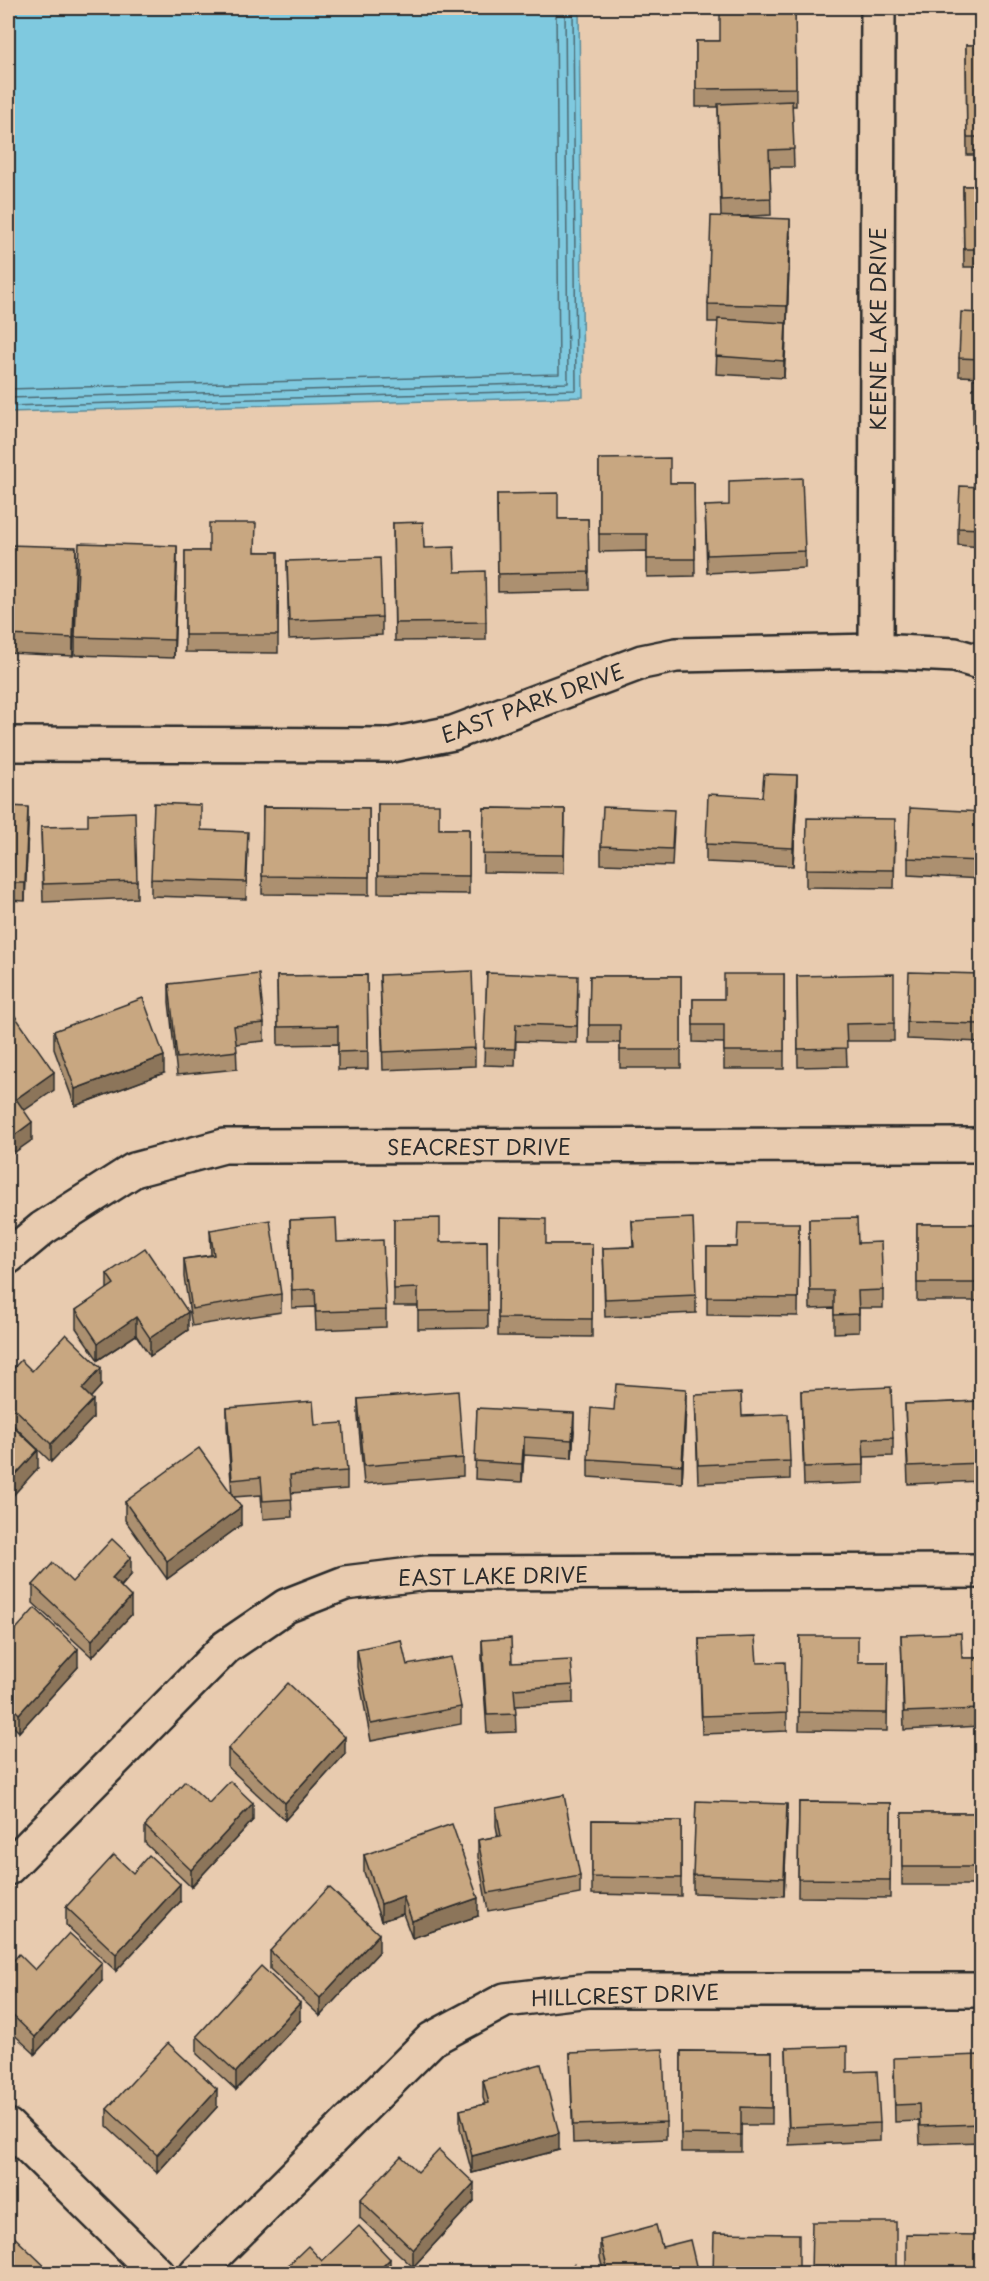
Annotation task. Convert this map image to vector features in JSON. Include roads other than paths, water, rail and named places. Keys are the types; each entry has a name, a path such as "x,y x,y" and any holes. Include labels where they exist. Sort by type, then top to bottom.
{"street":[{"name":"KEENE LAKE DRIVE","path":"876,651 878,8"},
{"name":"EAST PARK DRIVE","path":"8,744 391,745 453,734 642,662 676,655 876,651 955,655 981,663"},
{"name":"SEACREST DRIVE","path":"8,1257 43,1228 134,1170 224,1146 981,1145"},
{"name":"EAST LAKE DRIVE","path":"8,1868 225,1647 286,1606 345,1582 427,1573 981,1571"},
{"name":"HILLCREST DRIVE","path":"196,2274 432,2039 505,2000 589,1990 981,1990"},
{"path":"8,2127 158,2274"}],"water":[{"path":"8,8 579,8 583,397 8,412"}]}
